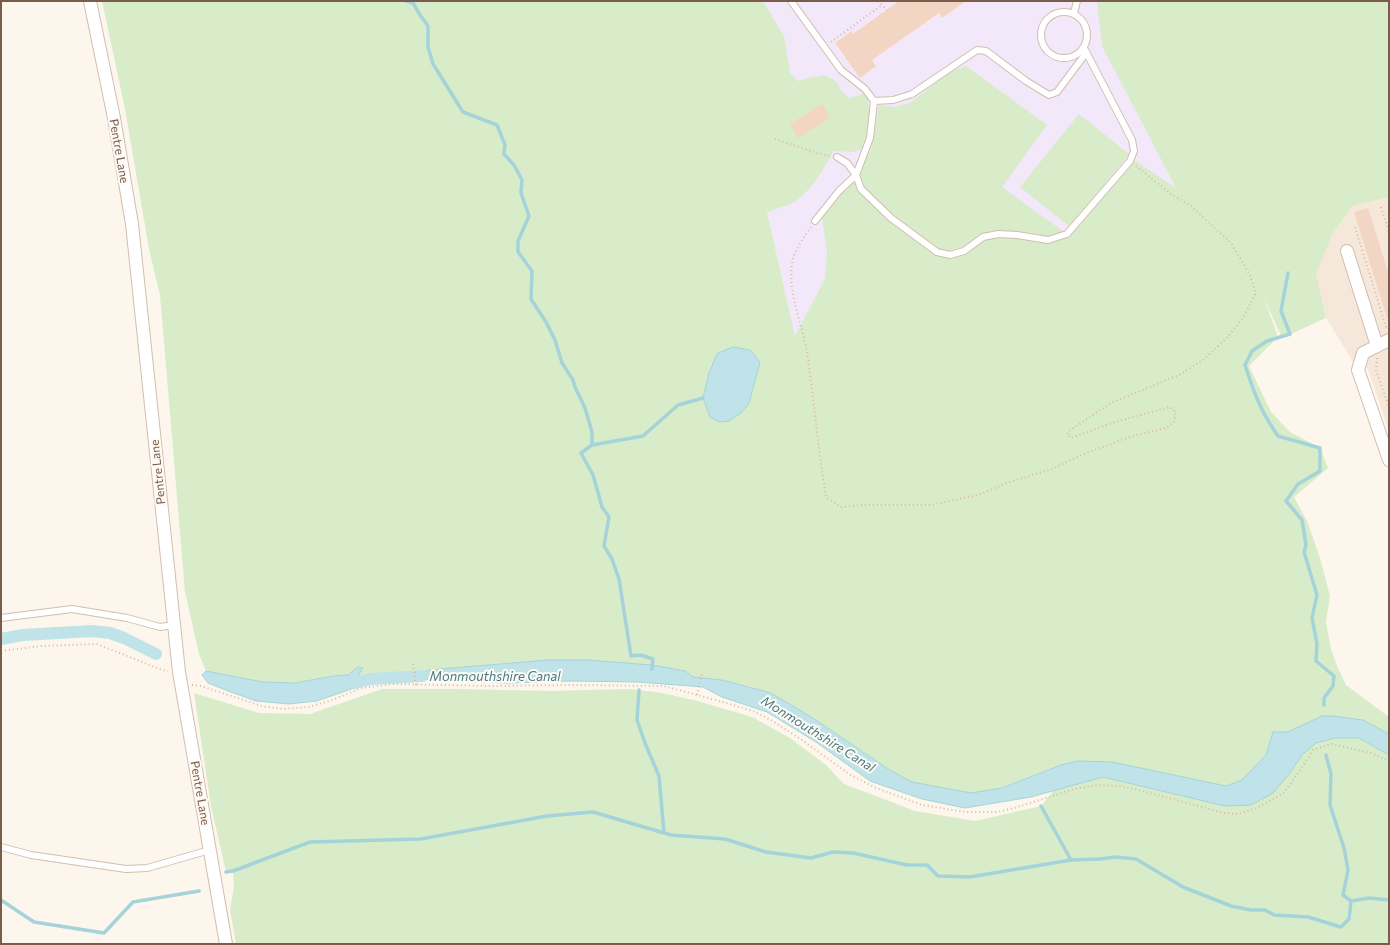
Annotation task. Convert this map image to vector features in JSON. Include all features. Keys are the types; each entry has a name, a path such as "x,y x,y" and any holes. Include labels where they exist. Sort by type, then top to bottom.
{"street":[{"name":"Pentre Lane","path":"90,1 114,118 132,224 178,672 226,944"},
{"path":"1347,251 1384,341 1363,353 1358,370 1389,460"}],"lane":[{"path":"791,1 841,70 866,89 874,101 870,138 856,175 839,190 815,221"},
{"path":"1074,13 1078,1"},
{"path":"874,101 893,100 912,94 977,50 986,51 1026,81 1049,95 1057,92 1085,51 1087,41 1087,28 1083,21 1074,13 1058,13 1050,16 1043,25 1041,41 1045,48 1053,56 1061,59 1069,58 1085,51"},
{"path":"837,157 847,163 856,175 861,189 891,218 938,252 950,255 964,251 983,237 998,234 1017,235 1048,240 1067,234 1130,161 1134,150 1132,140 1085,51"},
{"path":"1,618 72,609 127,618 160,627 173,625"},
{"path":"1,847 31,855 126,869 147,868 210,850"}],"path":[{"path":"878,1 887,10"},
{"path":"824,47 882,5"},
{"path":"775,139 817,153 837,157"},
{"path":"815,221 803,238 793,259 791,283 807,351 818,448 826,497 841,507 863,505 931,506 978,495 1010,482 1052,469 1099,448 1133,436 1166,428 1174,422 1176,412 1170,407 1115,422 1071,438 1067,436 1069,431 1111,403 1179,375 1203,360 1226,339 1243,318 1256,293 1250,275 1231,243 1191,206 1171,194 1130,161"},
{"path":"1381,207 1389,232"},
{"path":"1355,228 1384,341 1376,362 1376,370 1389,407"},
{"path":"1,651 41,646 97,644 162,670 178,672"},
{"path":"412,664 416,685"},
{"path":"697,695 702,674"},
{"path":"181,686 201,686 240,700 262,706 283,709 309,707 335,699 361,688 394,684 498,686 664,686 753,711 771,720 802,740 849,774 876,788 922,806 965,812 996,812 1011,809 1074,789 1098,785 1135,789 1224,813 1238,814 1257,808 1284,793 1313,750 1331,744 1371,753 1389,761"}],"shaded area":[{"path":"754,1 1097,1 1177,189 795,337 767,212"},
{"path":"1389,197 1389,432 1368,369 1355,365 1326,318 1315,274 1332,235 1352,206"}],"green space":[{"path":"102,1 763,1 784,36 790,73 798,81 825,75 837,82 841,91 850,98 866,93 870,108 869,127 865,148 853,152 833,151 821,173 804,194 791,204 767,212 795,336 825,279 827,251 822,218 871,150 879,105 893,107 910,103 948,73 966,66 1047,125 1002,187 1067,234 1131,158 1176,188 1102,46 1097,1 1389,1 1389,197 1352,206 1332,235 1316,274 1326,318 1282,338 1264,298 1278,337 1249,366 1271,412 1290,432 1320,448 1328,468 1294,497 1307,521 1320,558 1330,596 1326,622 1331,649 1346,685 1389,717 1389,944 236,944 230,910 234,886 233,871 226,872 211,806 194,693 259,713 310,714 382,689 550,691 628,689 657,692 694,700 752,717 790,738 826,765 844,784 915,811 975,821 1041,806 1066,775 1061,765 1002,788 971,794 912,782 888,769 816,720 771,693 722,680 693,677 685,671 587,660 549,660 431,670 407,677 371,679 357,676 363,668 358,667 348,675 333,676 295,683 263,682 206,671 199,654 185,592 160,295 149,249 125,109"},
{"path":"1079,114 1129,154 1070,227 1020,187"}],"water":[{"path":"733,347 750,350 760,362 749,403 741,413 729,421 720,422 710,417 703,398 709,373 717,354"},
{"path":"549,660 587,660 652,665 685,671 693,677 722,680 771,693 816,720 888,769 912,782 971,793 1002,788 1061,765 1077,761 1112,762 1226,786 1242,780 1266,755 1273,732 1288,732 1322,716 1363,720 1389,734 1389,755 1359,738 1335,738 1316,743 1302,755 1290,773 1273,793 1251,805 1225,806 1103,777 1031,797 965,808 922,799 870,781 816,742 767,712 722,697 703,687 638,682 572,681 506,683 434,680 407,677 430,670"},
{"path":"358,667 363,668 358,676 371,679 360,686 317,701 289,704 256,701 208,683 202,675 206,671 263,682 295,683 333,676 348,675"}],"building":[{"path":"899,1 966,1 942,18 939,13 872,60 876,66 860,78 835,43 852,31 853,34"},
{"path":"822,104 830,118 798,138 790,124"},
{"path":"1368,208 1389,275 1389,317 1387,318 1354,212"}],"waterway":[{"path":"406,1 413,3 428,26 428,47 433,64 463,112 497,125 505,145 504,154 514,165 522,180 521,193 529,216 518,241 518,252 532,271 531,299 546,322 555,340 562,363 573,380 585,408 592,432 592,445"},
{"path":"1288,273 1281,311 1290,334 1267,341 1252,351 1245,365 1258,402 1278,436 1320,448 1320,471 1298,484 1286,501 1302,520 1306,545 1304,552 1317,595 1312,618 1317,644 1316,661 1334,676 1333,686 1324,698 1324,705"},
{"path":"652,669 653,659 640,655 631,656 619,579 612,559 604,546 609,517 602,507 593,475 581,453 592,445 643,436 678,405 703,398"},
{"name":"Monmouthshire Canal","path":"1,639 23,635 92,631 110,633 124,638 156,654"},
{"name":"Monmouthshire Canal","path":"355,683 371,679 422,676"},
{"path":"639,690 637,720 659,776 664,833"},
{"path":"1326,755 1331,774 1330,805 1344,848 1348,870 1343,895 1351,901"},
{"path":"1041,806 1071,860"},
{"path":"226,872 233,871 310,842 421,839 547,816 593,812 671,835 725,839 766,852 811,858 833,852 853,853 907,865 927,865 938,876 970,877 1071,860 1115,857 1136,859 1183,887 1231,906 1251,910 1265,910 1274,915 1308,917 1341,927 1349,919 1351,901 1369,898 1389,900"},
{"path":"1,900 34,922 104,933 133,902 199,891"}]}
